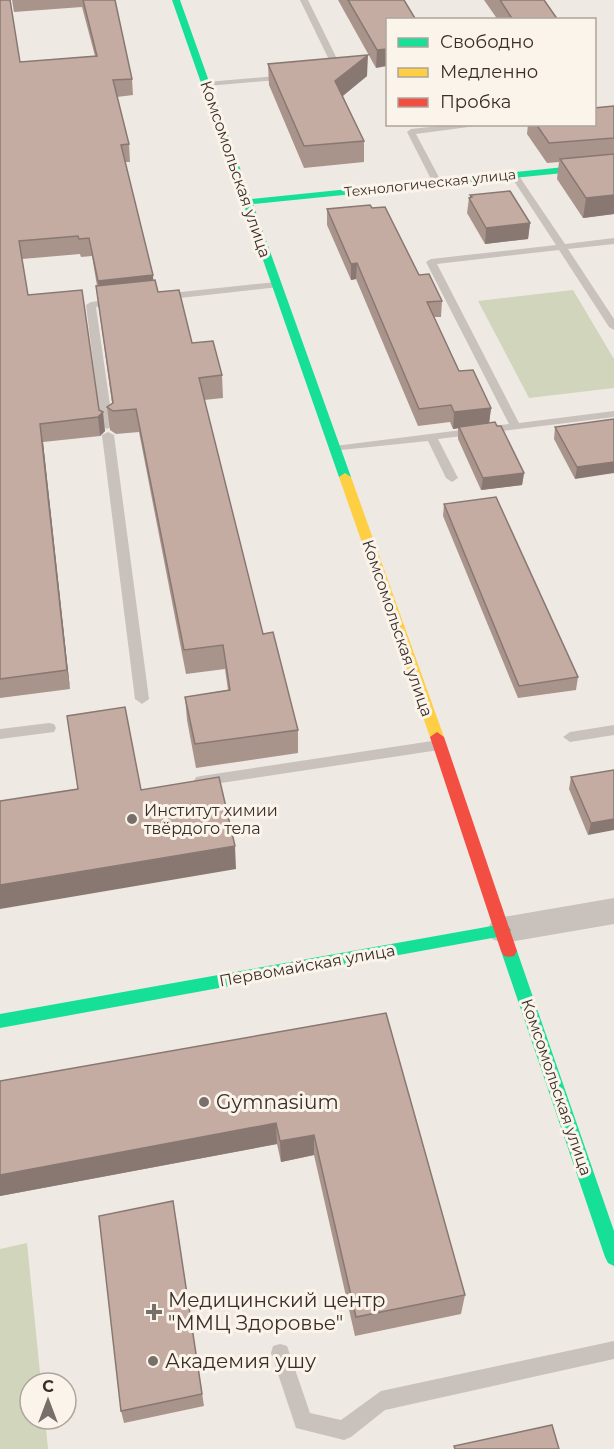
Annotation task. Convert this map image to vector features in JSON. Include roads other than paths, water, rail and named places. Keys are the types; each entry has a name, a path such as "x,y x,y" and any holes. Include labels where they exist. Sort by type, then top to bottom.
{"main road":[{"name":"Комсомольская улица","path":"176,0 503,930 606,1205 614,1257"},
{"name":"Технологическая улица","path":"246,202 614,165"},
{"name":"Первомайская улица","path":"0,1021 503,930"}],"street":[{"name":"Первомайская улица","path":"503,930 614,911"}],"lane":[{"path":"304,0 339,71 328,73"},
{"path":"207,84 294,76"},
{"path":"437,183 411,132 468,126"},
{"path":"514,175 614,327"},
{"path":"516,427 430,262 614,241"},
{"path":"155,298 276,285"},
{"path":"123,301 91,305 142,699"},
{"path":"335,450 614,414"},
{"path":"432,438 452,478"},
{"path":"0,734 49,728"},
{"path":"570,737 614,730"},
{"path":"182,783 439,745"},
{"path":"280,1353 303,1421 344,1430 381,1401 614,1350"}],"place":[{"name":"Институт химии твёрдого тела","path":"132,819"},
{"name":"Gymnasium","path":"204,1102"},
{"name":"Медицинский центр \"ММЦ Здоровье\"","path":"154,1312"},
{"name":"Академия ушу","path":"153,1361"}]}
